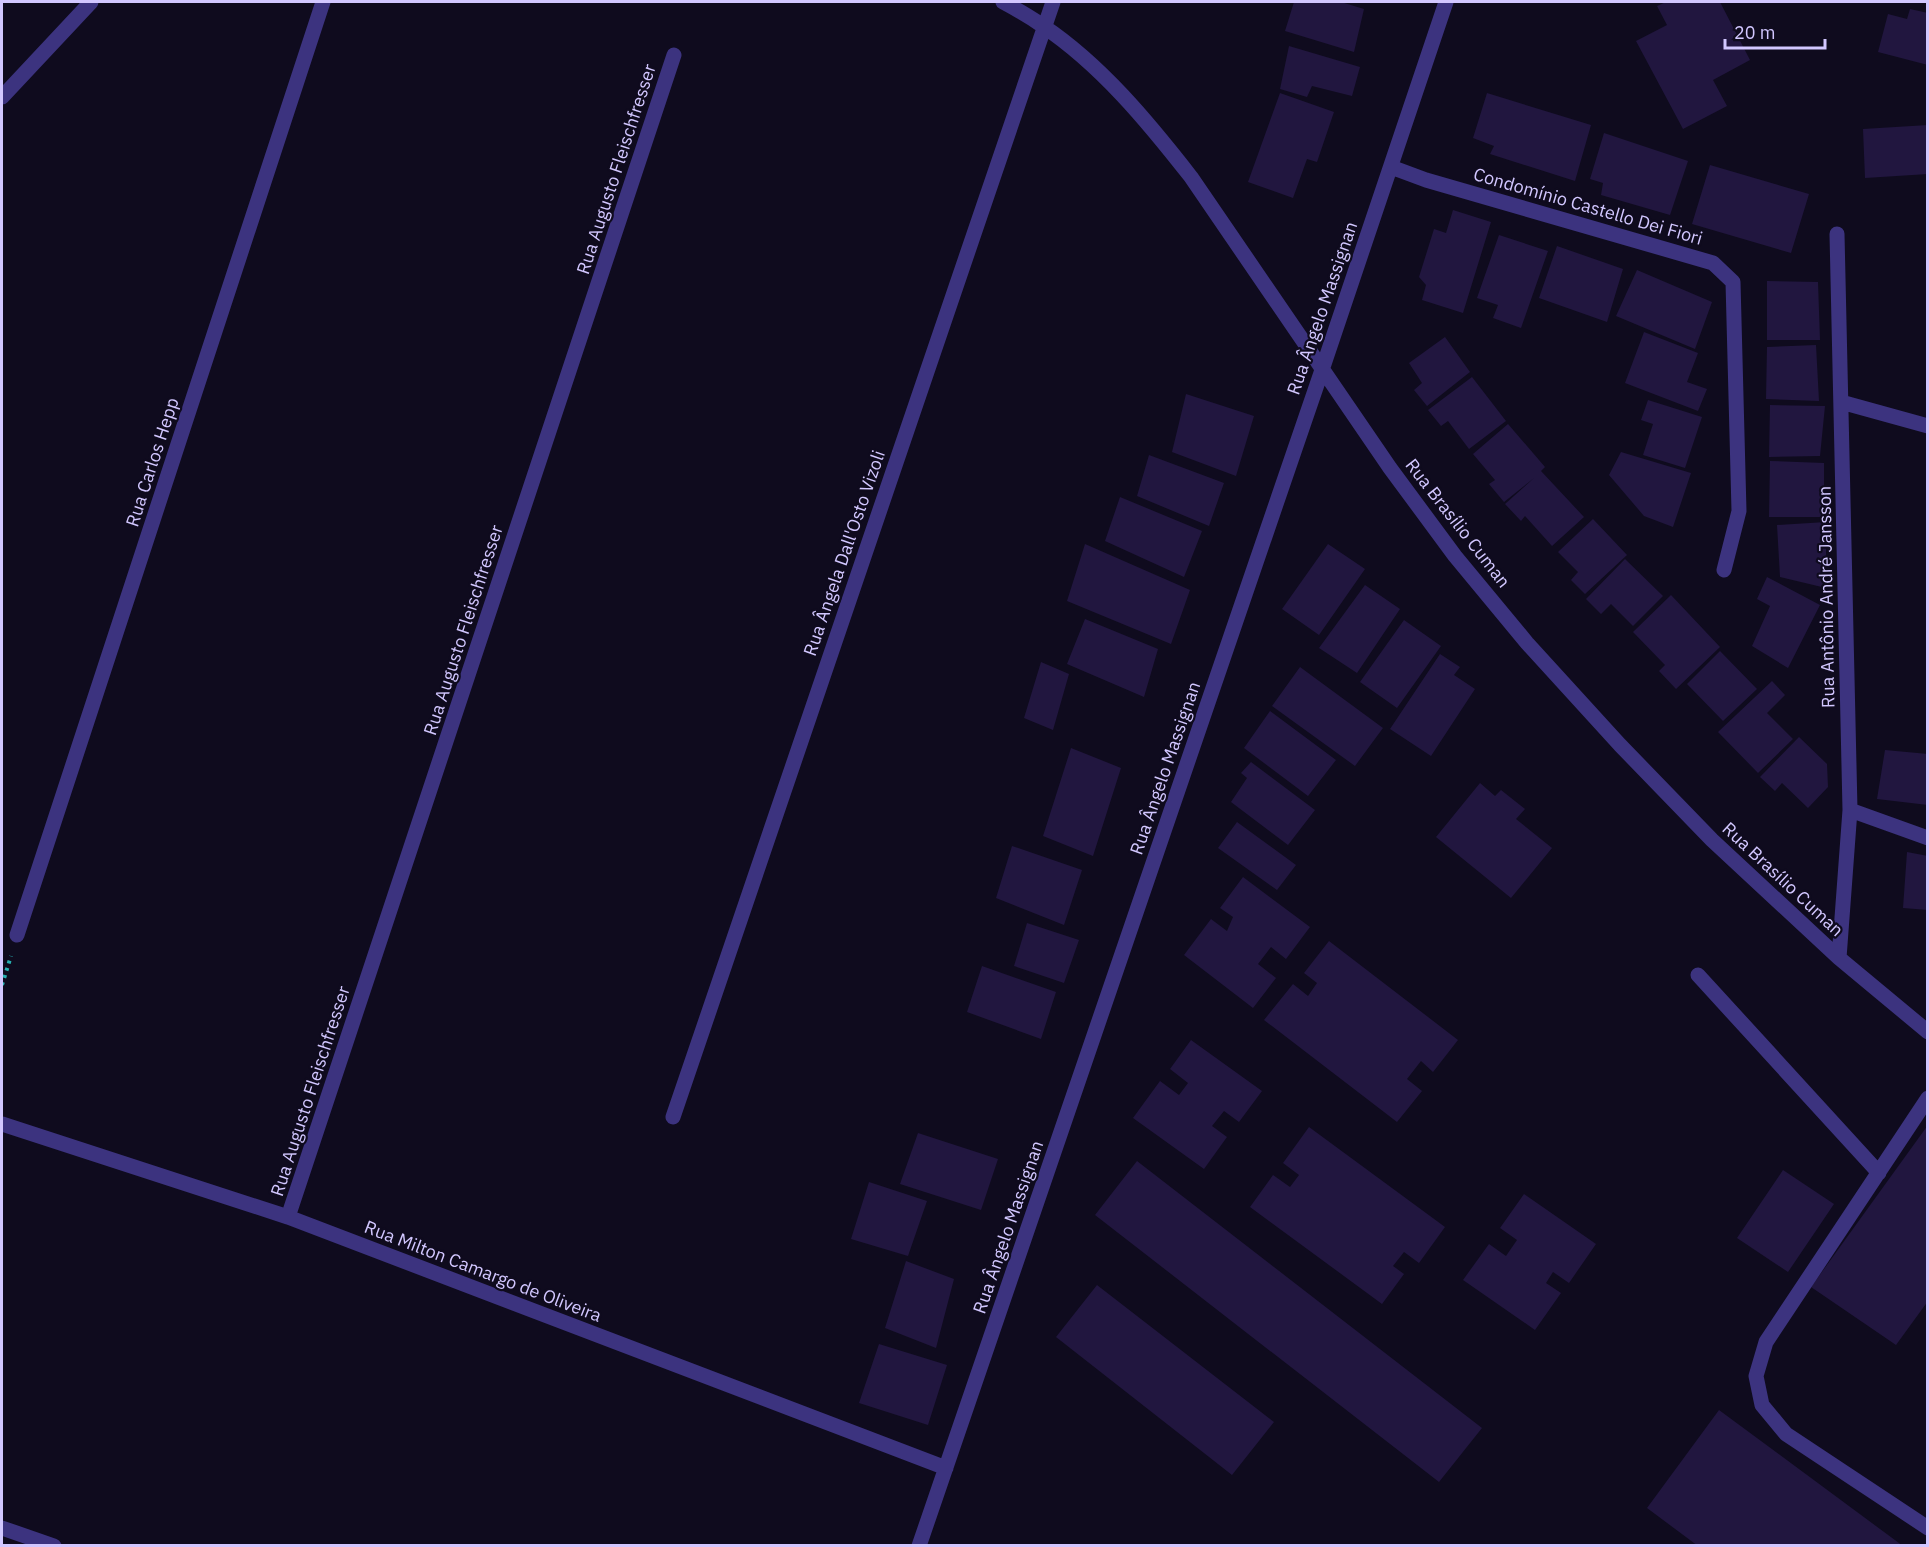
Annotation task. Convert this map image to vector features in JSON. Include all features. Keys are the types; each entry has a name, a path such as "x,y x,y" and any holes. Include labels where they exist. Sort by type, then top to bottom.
{"street":[{"path":"2,98 91,2"},
{"name":"Rua Carlos Hepp","path":"17,935 323,2"},
{"name":"Rua Brasílio Cuman","path":"1003,2 1044,26 1081,56 1157,133 1191,177 1390,468 1455,556 1527,642 1620,745 1705,832 1839,958 1928,1032"},
{"name":"Rua Ângela Dall'Osto Vizoli","path":"673,1117 1053,2"},
{"name":"Rua Ângelo Massignan","path":"919,1545 1446,2"},
{"name":"Rua Augusto Fleischfresser","path":"288,1217 674,55"},
{"name":"Condomínio Castello Dei Fiori","path":"1391,167 1426,180 1713,263 1733,282 1739,511 1724,570"},
{"name":"Rua Antônio André Jansson","path":"1837,234 1850,810 1839,958"},
{"path":"1841,402 1928,426"},
{"path":"1850,810 1928,838"},
{"path":"1698,975 1879,1173"},
{"path":"1928,1098 1766,1342 1756,1376 1762,1405 1786,1434 1928,1528"},
{"name":"Rua Milton Camargo de Oliveira","path":"2,1124 288,1217 946,1468"},
{"path":"2,1528 54,1545"}],"building":[{"path":"1294,2 1341,2 1364,9 1354,52 1285,31"},
{"path":"1666,2 1720,2 1750,60 1713,80 1727,106 1683,129 1636,41 1667,25 1657,6"},
{"path":"1910,9 1928,13 1928,65 1878,52 1888,14 1907,19"},
{"path":"1289,46 1360,67 1352,96 1312,86 1307,97 1280,89"},
{"path":"1280,93 1334,112 1317,162 1307,159 1293,198 1248,182"},
{"path":"1487,93 1591,125 1575,181 1490,154 1494,146 1473,138"},
{"path":"1928,125 1928,174 1865,178 1863,129"},
{"path":"1604,133 1688,161 1670,215 1601,195 1603,183 1590,179"},
{"path":"1710,165 1809,194 1791,253 1692,224"},
{"path":"1453,210 1491,222 1463,313 1422,300 1426,285 1419,277 1434,229 1446,233"},
{"path":"1499,235 1548,251 1521,328 1493,318 1498,305 1477,298"},
{"path":"1557,246 1623,269 1607,322 1539,298"},
{"path":"1637,270 1712,302 1695,349 1616,316"},
{"path":"1767,281 1818,282 1820,340 1767,340"},
{"path":"1644,332 1698,353 1687,382 1707,389 1698,411 1625,383"},
{"path":"1445,337 1470,372 1427,406 1414,390 1422,383 1409,363"},
{"path":"1816,345 1819,401 1766,399 1767,347"},
{"path":"1472,377 1506,421 1469,449 1448,421 1441,426 1428,410"},
{"path":"1186,394 1254,416 1236,476 1172,452"},
{"path":"1648,400 1702,417 1685,468 1643,455 1653,424 1641,420"},
{"path":"1770,405 1825,406 1820,456 1769,457"},
{"path":"1508,424 1545,467 1541,471 1584,517 1552,546 1525,516 1521,521 1505,504 1534,478 1504,502 1489,484 1495,480 1473,454"},
{"path":"1621,452 1691,473 1673,527 1644,516 1609,475"},
{"path":"1149,455 1224,483 1209,526 1137,496"},
{"path":"1770,461 1824,463 1824,517 1769,517"},
{"path":"1120,497 1202,531 1184,577 1105,541"},
{"path":"1593,519 1627,555 1585,594 1571,580 1578,572 1558,552"},
{"path":"1826,522 1826,588 1780,577 1777,525"},
{"path":"1085,544 1190,590 1171,644 1067,601"},
{"path":"1328,544 1365,569 1319,635 1282,609"},
{"path":"1625,559 1663,596 1633,626 1611,604 1601,614 1586,599"},
{"path":"1767,577 1820,605 1788,668 1752,646 1770,606 1757,599"},
{"path":"1365,585 1400,609 1357,673 1319,648"},
{"path":"1671,595 1720,647 1676,689 1659,671 1665,665 1633,632"},
{"path":"1085,619 1158,649 1144,697 1067,664"},
{"path":"1404,620 1441,646 1397,708 1360,682"},
{"path":"1720,651 1757,689 1723,721 1687,684"},
{"path":"1440,654 1460,667 1454,675 1475,689 1431,756 1390,729"},
{"path":"1041,662 1069,674 1053,730 1024,718"},
{"path":"1300,667 1383,728 1355,766 1272,706"},
{"path":"1772,681 1785,695 1767,713 1793,739 1758,773 1718,732"},
{"path":"1270,711 1336,760 1308,796 1244,748"},
{"path":"1799,737 1827,764 1828,787 1808,808 1782,783 1775,791 1760,777"},
{"path":"1071,748 1121,768 1093,856 1043,836"},
{"path":"1885,750 1928,754 1928,805 1877,799"},
{"path":"1251,762 1315,810 1288,845 1231,802 1247,778 1241,773"},
{"path":"1480,783 1495,796 1501,790 1525,809 1516,819 1552,848 1511,898 1436,837"},
{"path":"1237,822 1296,865 1277,890 1218,848"},
{"path":"1012,846 1082,870 1064,925 996,898"},
{"path":"1907,852 1928,856 1928,910 1903,908"},
{"path":"1243,877 1310,927 1286,959 1271,947 1258,964 1276,978 1253,1008 1184,955 1211,919 1227,931 1233,917 1220,908"},
{"path":"1027,923 1079,940 1064,983 1014,966"},
{"path":"1329,941 1458,1040 1433,1072 1421,1061 1407,1079 1422,1091 1397,1122 1264,1020 1293,984 1308,996 1317,983 1304,973"},
{"path":"982,966 1056,992 1041,1039 967,1012"},
{"path":"1191,1040 1262,1091 1239,1122 1224,1111 1212,1126 1227,1137 1204,1169 1133,1118 1160,1081 1179,1095 1188,1083 1170,1069"},
{"path":"1928,1125 1928,1301 1896,1345 1811,1287"},
{"path":"1309,1127 1445,1227 1419,1263 1404,1252 1393,1266 1404,1274 1382,1304 1250,1207 1273,1175 1290,1187 1299,1175 1283,1163"},
{"path":"918,1133 998,1159 981,1210 900,1184"},
{"path":"1137,1161 1482,1428 1439,1482 1095,1215"},
{"path":"1783,1170 1834,1204 1788,1272 1737,1238"},
{"path":"869,1182 927,1201 908,1256 851,1239"},
{"path":"1524,1194 1596,1244 1569,1283 1553,1272 1546,1283 1561,1293 1535,1330 1463,1280 1489,1244 1506,1256 1517,1240 1500,1228"},
{"path":"906,1261 954,1279 936,1348 885,1328"},
{"path":"1097,1285 1274,1422 1232,1475 1056,1337"},
{"path":"879,1344 947,1365 928,1425 859,1403"},
{"path":"1719,1410 1903,1546 1698,1546 1647,1508"}]}
